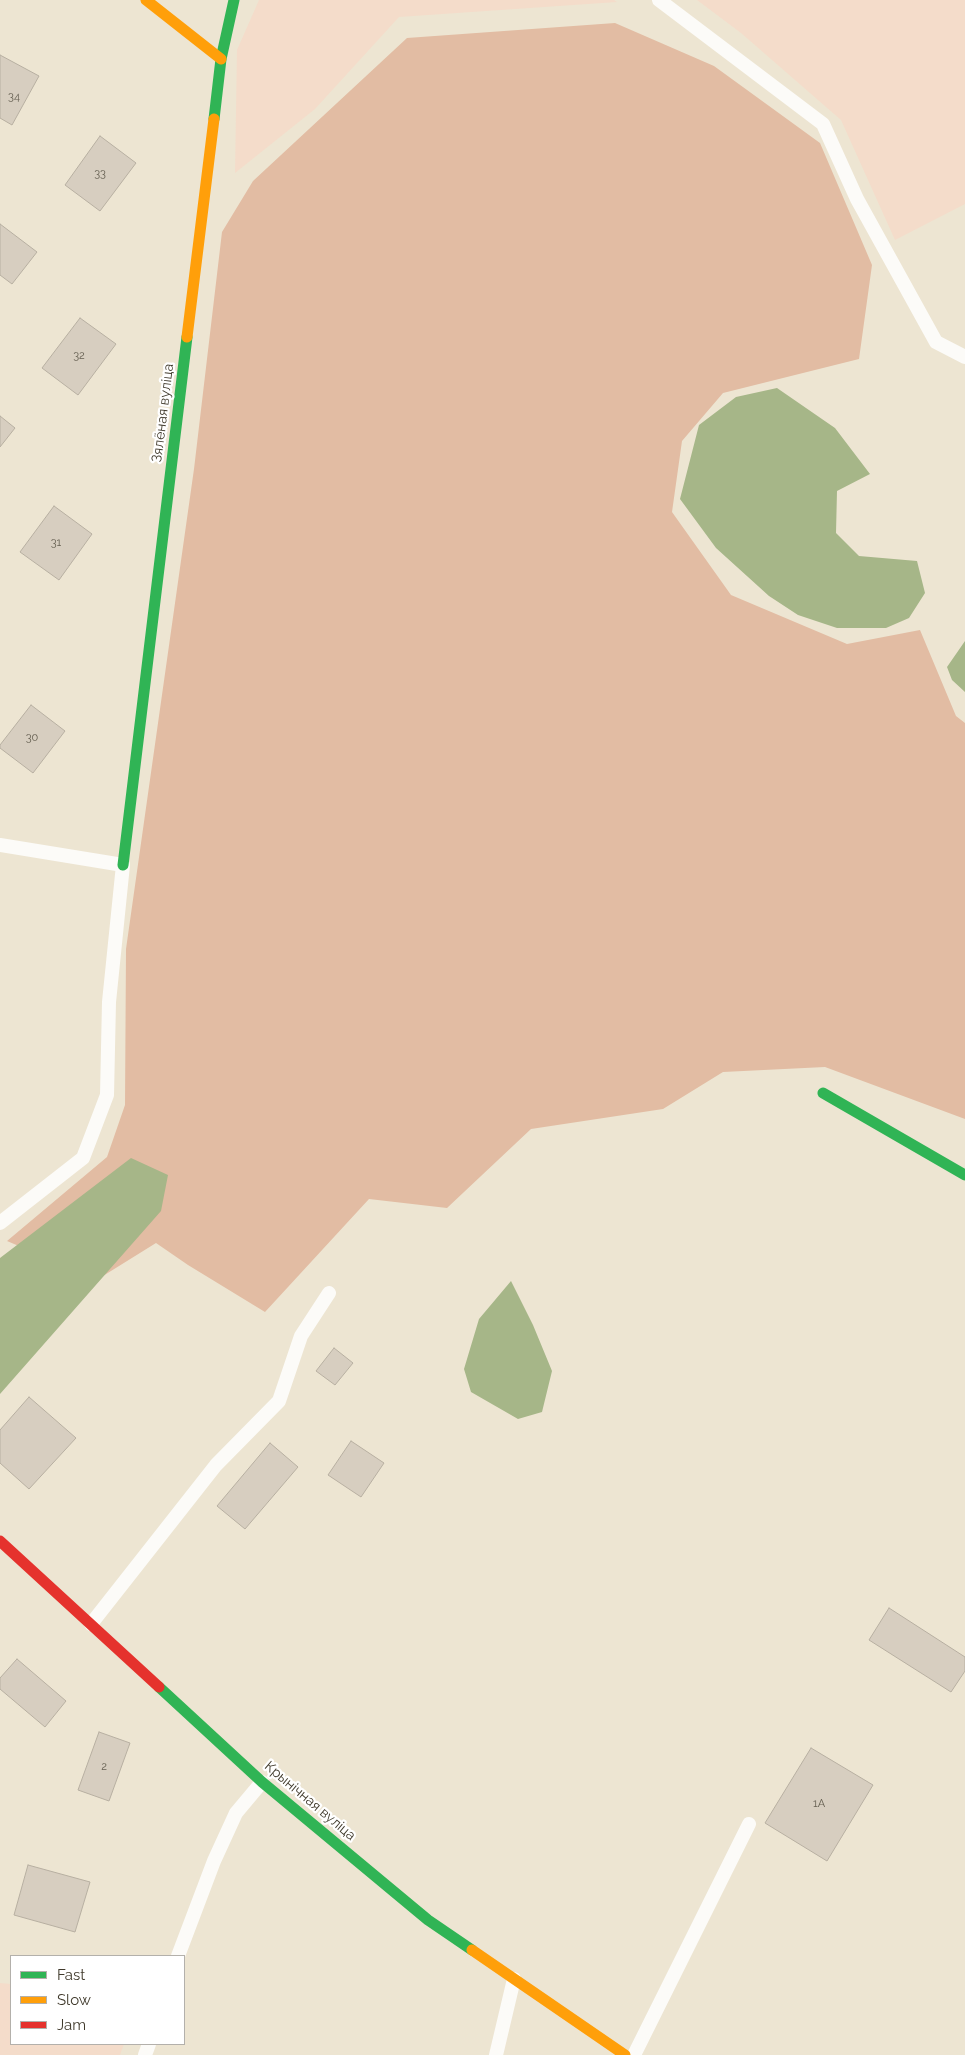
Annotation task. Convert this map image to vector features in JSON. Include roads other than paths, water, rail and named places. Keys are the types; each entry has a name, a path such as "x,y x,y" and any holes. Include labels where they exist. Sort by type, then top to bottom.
{"street":[{"path":"146,0 222,59"},
{"name":"Зялёная вуліца","path":"123,865 222,59 234,0"},
{"path":"823,1093 965,1175"},
{"name":"Крынічная вуліца","path":"0,1541 262,1782 428,1920 625,2055"}],"lane":[{"path":"659,0 823,124 857,199 936,342 965,357"},
{"path":"0,845 123,865 108,1002 107,1095 83,1158 0,1223"},
{"path":"91,1624 216,1465 279,1402 301,1336 329,1294"},
{"path":"178,1955 214,1860 236,1812 262,1782"},
{"path":"634,2055 749,1824"},
{"path":"496,2055 514,1979"}]}
